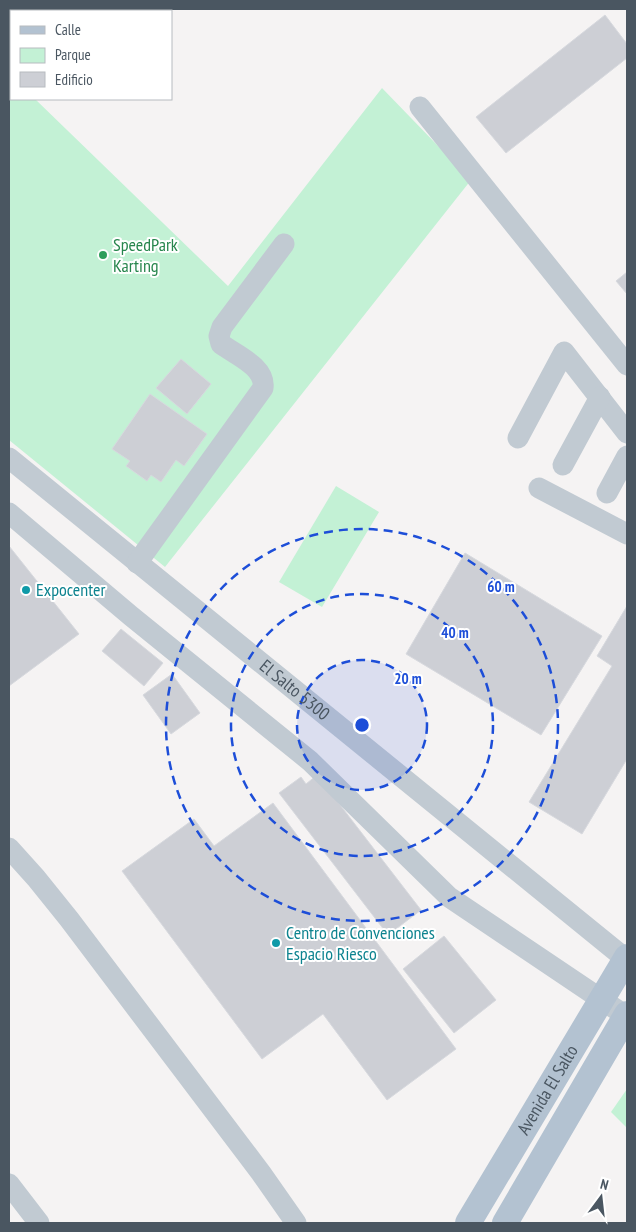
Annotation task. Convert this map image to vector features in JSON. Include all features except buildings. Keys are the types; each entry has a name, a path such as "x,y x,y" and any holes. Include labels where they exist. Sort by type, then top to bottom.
{"main road":[{"name":"Avenida El Salto","path":"468,1223 600,1000 627,959"},
{"name":"Avenida El Salto","path":"506,1223 627,1015"}],"lane":[{"path":"420,106 627,365"},
{"path":"137,563 263,388 264,379 259,371 221,344 219,336 222,327 284,244"},
{"path":"518,438 564,352 627,433"},
{"path":"563,465 600,397"},
{"path":"606,493 627,456"},
{"name":"El Salto 5300","path":"9,458 627,959"},
{"path":"539,488 627,534"},
{"path":"9,513 131,616 310,761 449,897 600,1000 627,1015"},
{"path":"9,848 36,878 68,919 261,1173 296,1223"},
{"path":"9,1184 39,1223"}],"green space":[{"path":"9,73 10,100 36,100 228,286 382,88 471,180 165,567 9,440"},
{"path":"336,486 379,512 322,607 279,582"},
{"path":"627,1089 627,1128 611,1112"}],"place":[{"name":"SpeedPark Karting","path":"103,255"},
{"name":"Expocenter","path":"26,590"},
{"name":"Centro de Convenciones Espacio Riesco","path":"276,943"}]}
